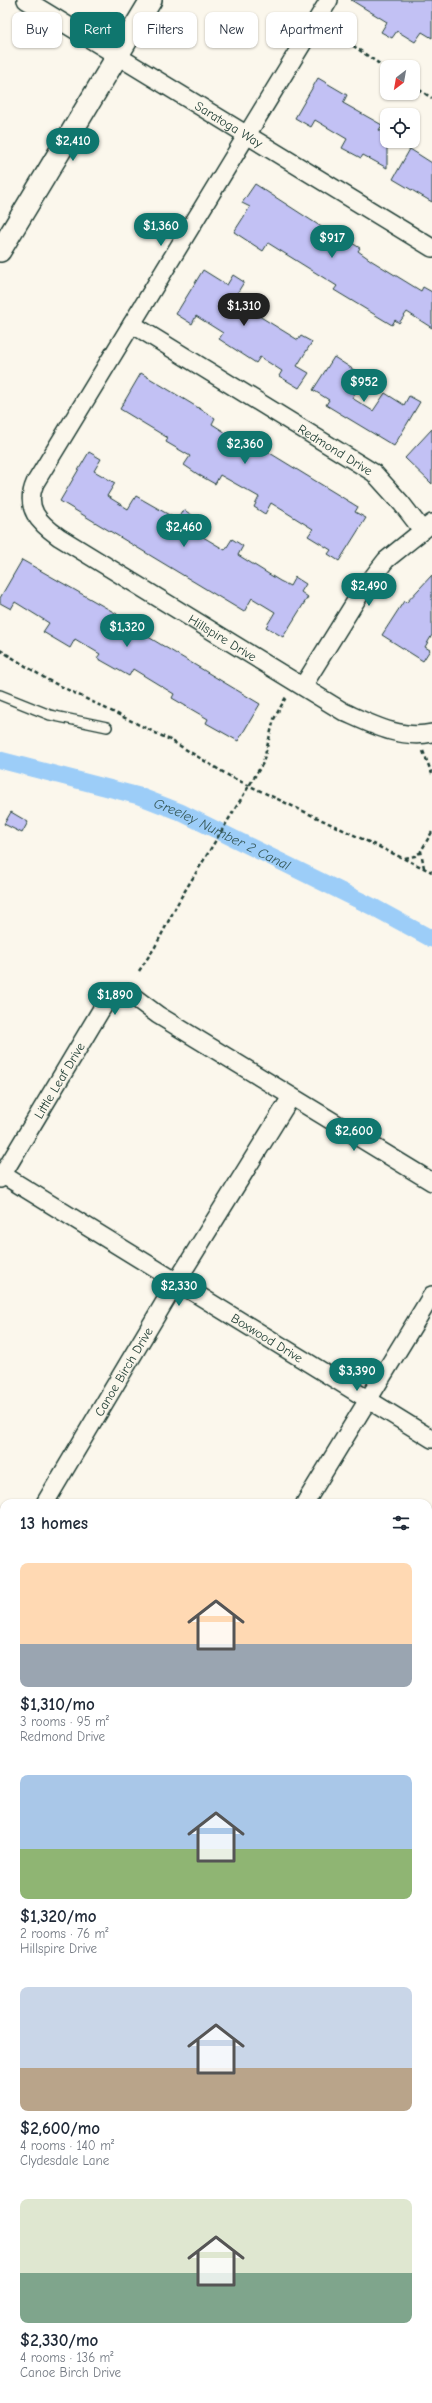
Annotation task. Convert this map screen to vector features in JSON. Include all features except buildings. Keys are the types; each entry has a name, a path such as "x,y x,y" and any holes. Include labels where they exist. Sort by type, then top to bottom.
{"street":[{"name":"Saratoga Way","path":"26,0 432,248"},
{"path":"0,251 151,0"},
{"path":"322,12 329,0"},
{"path":"132,324 300,48"},
{"name":"Hillspire Drive","path":"132,324 35,483 31,492 30,506 37,519 59,537 344,712 374,725 404,734 432,733"},
{"name":"Redmond Drive","path":"132,324 374,473 402,504 427,526"},
{"path":"303,686 362,591 386,560 427,526"},
{"name":"Little Leaf Drive","path":"1,1176 104,1006 116,994 134,998 158,1015 291,1097"},
{"path":"291,1097 432,1182"},
{"name":"Canoe Birch Drive","path":"47,1499 177,1281 291,1097"},
{"name":"Boxwood Drive","path":"1,1176 177,1281 432,1439"},
{"path":"307,1499 432,1295"}],"lane":[{"path":"0,695 50,715 107,727"}],"path":[{"path":"357,48 380,64"},
{"path":"420,90 432,98"},
{"path":"0,650 48,680 172,741 249,786 432,872"},
{"path":"139,972 155,947 186,890 263,763 274,719 286,697"},
{"path":"419,746 427,757 432,774"},
{"path":"404,858 415,856 421,851 432,832"},
{"path":"421,851 424,868"}],"waterway":[{"name":"Greeley Number 2 Canal","path":"0,760 139,796 180,812 375,908 432,939"}]}
